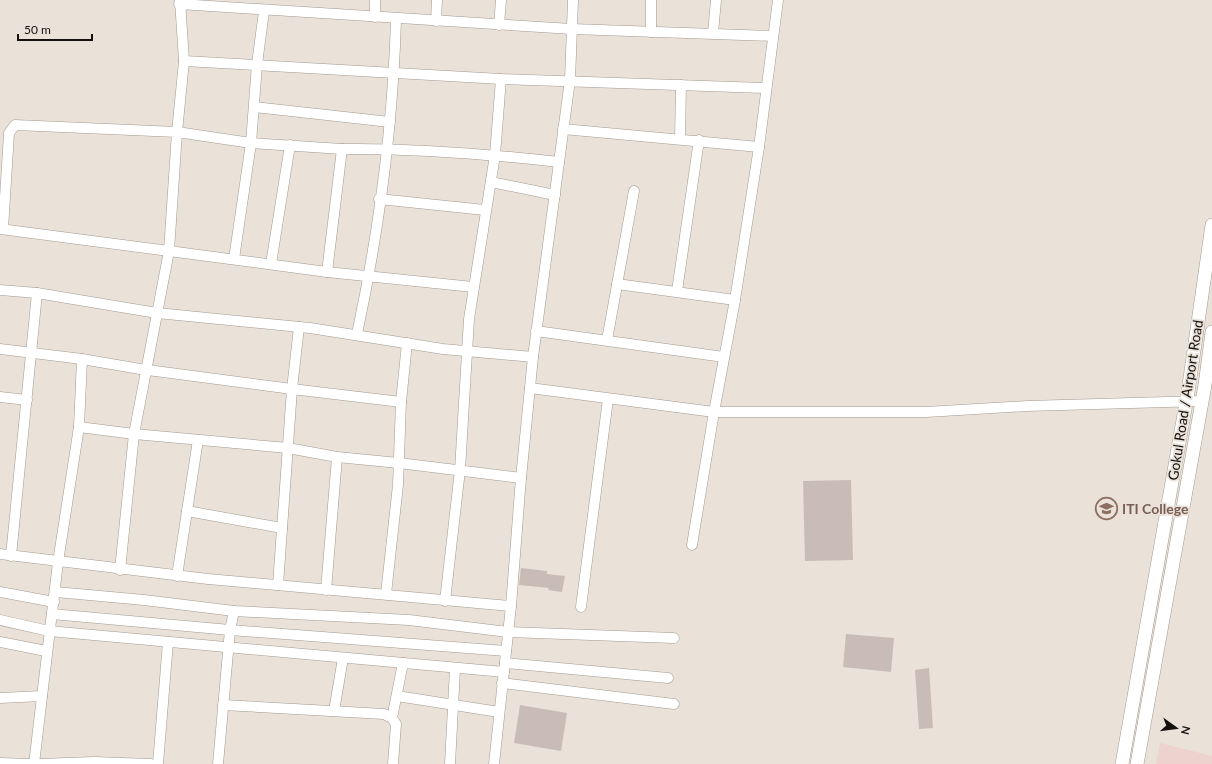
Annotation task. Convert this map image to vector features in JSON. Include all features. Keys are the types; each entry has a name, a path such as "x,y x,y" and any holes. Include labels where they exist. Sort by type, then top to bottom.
{"main road":[{"name":"Gokul Road / Airport Road","path":"1122,764 1187,401 1212,225"},
{"name":"Gokul Road / Airport Road","path":"1137,764 1202,401 1212,332"}],"street":[{"path":"375,0 375,17"},
{"path":"436,21 437,0"},
{"path":"499,24 502,0"},
{"path":"494,764 511,606 521,478 533,357 570,80 573,0"},
{"path":"651,0 651,32"},
{"path":"714,33 716,0"},
{"path":"692,545 714,412 735,300 759,147 765,88 778,0"},
{"path":"120,570 134,434 169,251 177,132 184,61 179,2 264,10 396,19 572,29 773,36"},
{"path":"234,259 251,143 257,64 264,10"},
{"path":"357,334 369,276 387,148 394,73 396,19"},
{"path":"184,61 501,79 570,80 765,88"},
{"path":"445,601 460,470 467,351 473,287 495,155 501,79"},
{"path":"680,139 681,85"},
{"path":"254,107 390,122"},
{"path":"473,287 327,272 2,229 9,133 15,125 177,132 251,143 342,149 387,148 495,155 559,162"},
{"path":"563,129 699,140 759,147"},
{"path":"677,291 699,140"},
{"path":"271,264 290,145"},
{"path":"327,272 342,149"},
{"path":"491,182 555,195"},
{"path":"607,340 634,191"},
{"path":"379,199 486,210"},
{"path":"617,284 735,300"},
{"path":"0,290 37,293 157,313 298,327 357,334 407,343 467,351 533,357"},
{"path":"11,556 37,293"},
{"path":"278,585 298,327"},
{"path":"536,331 724,357"},
{"path":"386,594 399,463 401,402 407,343"},
{"path":"0,349 82,359 146,370 401,402"},
{"path":"34,764 46,651 56,592 58,562 78,427 82,359"},
{"path":"530,388 714,412 926,412 1027,406 1202,401"},
{"path":"0,396 26,400"},
{"path":"581,606 608,399"},
{"path":"78,427 134,434 288,448 337,457 521,478"},
{"path":"176,576 198,440"},
{"path":"326,590 337,457"},
{"path":"187,511 282,528"},
{"path":"0,554 176,576 511,606"},
{"path":"0,592 54,602"},
{"path":"56,592 144,600 234,611 409,620 508,632 674,638"},
{"path":"218,764 230,630 234,611"},
{"path":"52,614 230,630 506,651"},
{"path":"0,620 49,631 456,669 504,668 668,678"},
{"path":"0,642 46,651"},
{"path":"158,764 168,642"},
{"path":"334,711 343,658"},
{"path":"392,718 403,663"},
{"path":"450,764 456,669"},
{"path":"502,683 674,704"},
{"path":"0,698 42,696"},
{"path":"397,696 499,712"},
{"path":"223,704 384,714 392,718 396,724 393,764"},
{"path":"0,763 29,764"},
{"path":"40,764 151,764"}],"shaded area":[{"path":"1160,743 1212,756 1212,764 1156,764"}],"building":[{"path":"851,480 853,560 805,561 803,481"},
{"path":"521,568 547,571 547,574 565,576 562,592 548,590 549,588 519,585"},
{"path":"846,634 894,638 891,672 843,667"},
{"path":"929,668 933,728 919,729 915,670"},
{"path":"520,705 567,713 561,751 514,743"}],"place":[{"name":"ITI College","path":"1106,508"}]}
